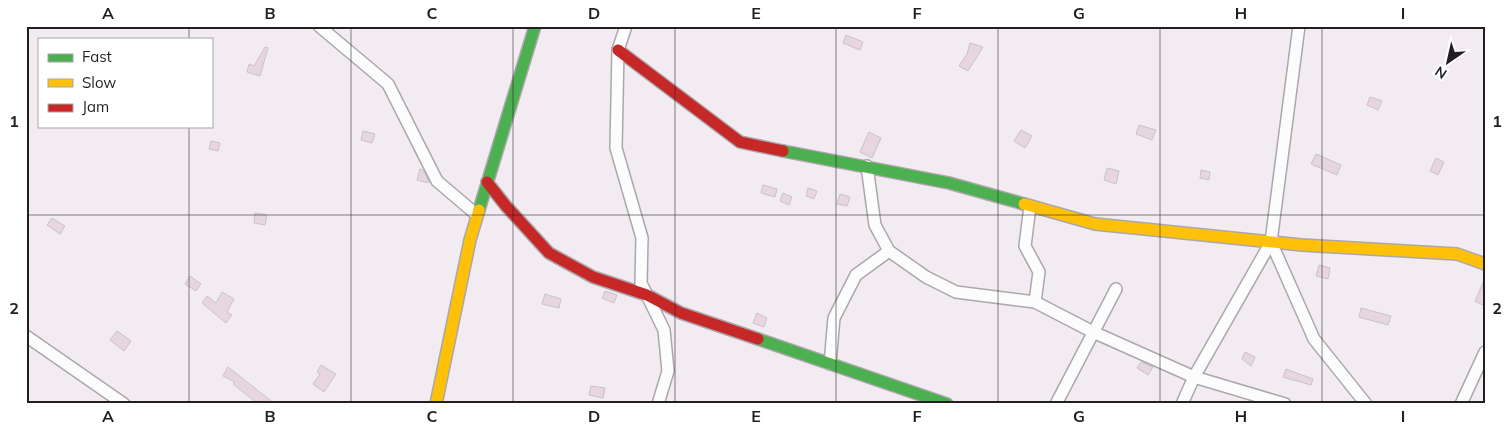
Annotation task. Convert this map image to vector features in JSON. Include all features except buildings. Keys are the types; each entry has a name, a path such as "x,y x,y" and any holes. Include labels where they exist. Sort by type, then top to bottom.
{"street":[{"path":"319,26 388,84 437,181 477,215"},
{"path":"436,404 470,240 535,26"},
{"path":"626,26 618,50 616,148 642,238 641,283 664,330 668,371 658,404"},
{"path":"1182,404 1194,377 1271,242 1299,26"},
{"path":"618,50 740,142 949,183 1095,224 1312,246 1457,254 1485,264"},
{"path":"867,166 875,225 889,251 926,277 956,292 1035,302 1094,332 1194,377 1285,404"},
{"path":"487,182 549,253 593,277 647,295 681,313 947,404"},
{"path":"1030,206 1025,246 1039,272 1035,302"},
{"path":"1271,242 1314,339 1366,404"},
{"path":"830,364 834,318 856,275 889,251"},
{"path":"1056,404 1116,288"},
{"path":"26,336 124,404"},
{"path":"1461,404 1485,352"}],"traffic: fast":[{"path":"479,210 535,26"},
{"path":"783,151 949,183 1024,204"},
{"path":"758,339 947,404"}],"traffic: slow":[{"path":"1024,204 1095,224 1302,245 1457,254 1485,264"},
{"path":"436,404 470,240 479,210"}],"traffic: jam":[{"path":"618,50 740,142 783,151"},
{"path":"487,182 549,253 593,277 647,295 681,313 758,339"}]}
